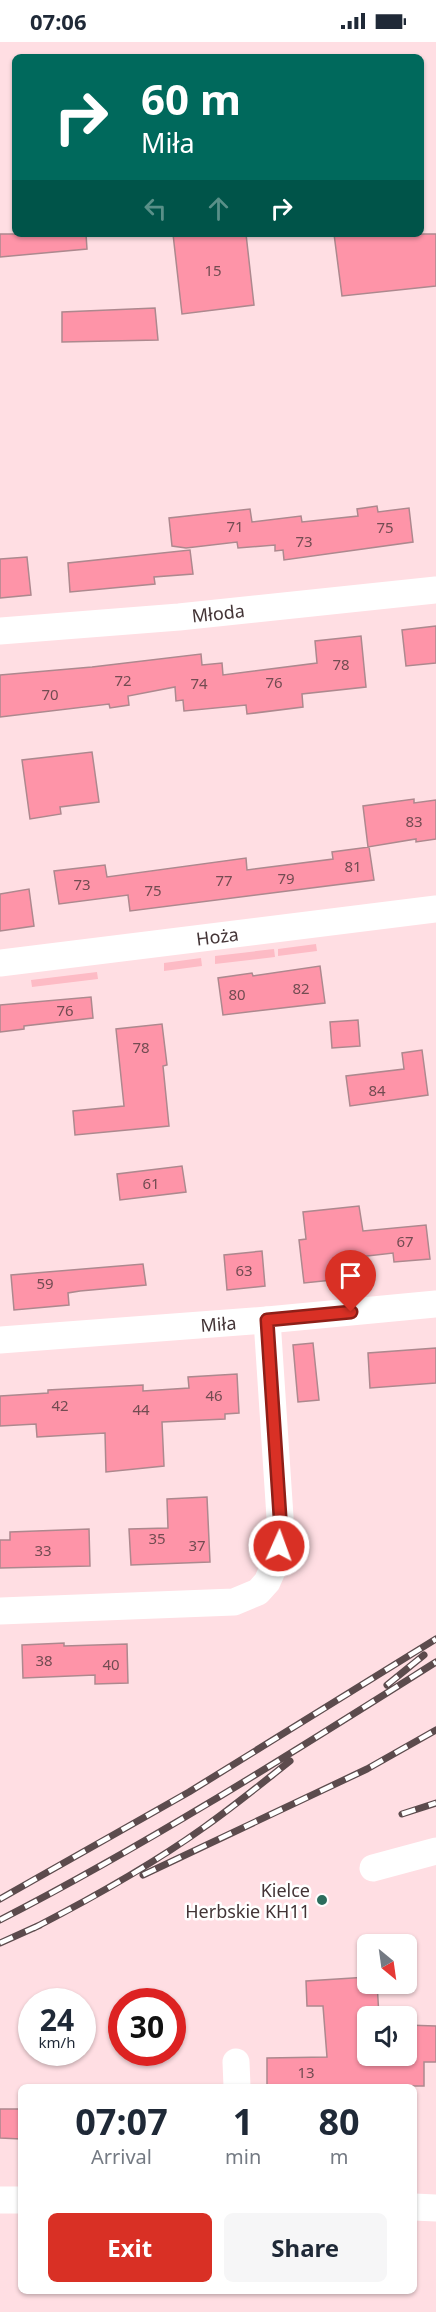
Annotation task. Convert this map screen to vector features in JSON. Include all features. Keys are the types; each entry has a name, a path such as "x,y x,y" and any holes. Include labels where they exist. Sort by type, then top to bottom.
{"street":[{"name":"Młoda","path":"0,632 179,617 436,590"},
{"name":"Hoża","path":"0,963 436,909"},
{"name":"Miła","path":"0,1340 267,1320 436,1304"},
{"path":"0,1611 234,1602 258,1592 267,1582 278,1557 280,1517 267,1320"},
{"path":"373,1868 436,1851"},
{"path":"0,2200 18,2200"},
{"path":"417,2207 436,2208"}],"shaded area":[{"path":"316,944 317,951 278,956 278,949"},
{"path":"274,949 275,957 215,964 215,956"},
{"path":"201,958 202,966 164,971 164,963"},
{"path":"97,972 98,979 32,987 31,980"}],"building":[{"path":"0,234 12,234 12,237 86,237 87,249 0,257"},
{"path":"424,234 436,234 436,286 342,296 334,237 424,237"},
{"path":"173,237 246,237 254,305 182,314"},
{"path":"155,308 158,340 62,342 62,312"},
{"path":"377,506 378,512 409,508 413,542 284,560 283,550 275,551 275,545 238,548 237,542 186,548 172,546 169,518 250,509 252,522 301,516 302,522 358,516 357,509"},
{"path":"190,550 193,574 154,577 155,584 70,592 68,563"},
{"path":"27,557 31,595 0,598 0,559"},
{"path":"436,626 436,663 406,666 402,630"},
{"path":"361,636 366,687 302,694 303,707 247,714 246,705 184,711 183,700 176,701 175,687 128,696 129,705 110,708 109,704 0,717 0,675 201,654 202,665 222,663 223,675 317,663 315,641"},
{"path":"92,752 99,802 60,807 61,814 30,819 22,760"},
{"path":"414,799 414,803 436,800 436,839 416,842 416,839 368,847 363,806"},
{"path":"369,847 374,880 130,911 128,895 59,904 54,871 105,865 107,877 246,858 247,870 333,859 332,852"},
{"path":"29,889 34,926 0,931 0,894"},
{"path":"320,966 325,1003 223,1015 218,978 252,973 253,976"},
{"path":"91,997 93,1018 24,1026 24,1029 0,1032 0,1005"},
{"path":"358,1020 360,1046 332,1048 330,1022"},
{"path":"162,1024 167,1065 163,1066 169,1126 75,1135 73,1111 124,1106 116,1029"},
{"path":"422,1050 428,1095 350,1106 346,1076 404,1069 402,1053"},
{"path":"182,1166 186,1192 120,1200 117,1174"},
{"path":"359,1206 363,1231 426,1225 430,1259 394,1262 393,1253 350,1258 352,1278 304,1283 299,1240 306,1239 303,1212"},
{"path":"262,1251 265,1286 227,1290 224,1255"},
{"path":"143,1264 146,1285 68,1293 69,1305 14,1310 11,1275"},
{"path":"313,1343 319,1400 298,1402 293,1345"},
{"path":"436,1348 436,1383 370,1388 368,1353"},
{"path":"237,1374 239,1413 225,1414 225,1419 162,1422 164,1466 106,1472 105,1433 37,1437 36,1424 0,1426 0,1396 48,1393 48,1390 143,1385 143,1391 189,1388 188,1377"},
{"path":"207,1497 210,1562 131,1565 129,1529 168,1528 167,1499"},
{"path":"89,1529 90,1566 0,1568 0,1540 10,1540 10,1532"},
{"path":"64,1643 64,1646 127,1644 128,1683 95,1684 95,1675 23,1678 22,1645"},
{"path":"357,1978 357,1994 378,1994 378,2006 357,2006 357,2066 417,2066 417,2025 436,2026 436,2062 424,2062 424,2086 417,2086 417,2084 267,2084 267,2058 327,2057 323,2006 307,2006 306,1981"},
{"path":"0,2109 18,2109 18,2139 0,2138"}],"railway":[{"path":"0,1899 189,1792 436,1639"},
{"path":"387,1685 424,1655"},
{"path":"0,1920 166,1828 436,1662"},
{"path":"143,1875 367,1769 436,1730"},
{"path":"34,1928 99,1893 183,1842 290,1761"},
{"path":"402,1814 436,1803"},
{"path":"0,1943 40,1925"}],"place":[{"name":"Kielce Herbskie KH11","path":"322,1900"}],"route":[{"path":"279,1546 280,1517 267,1320 351,1312"}]}
